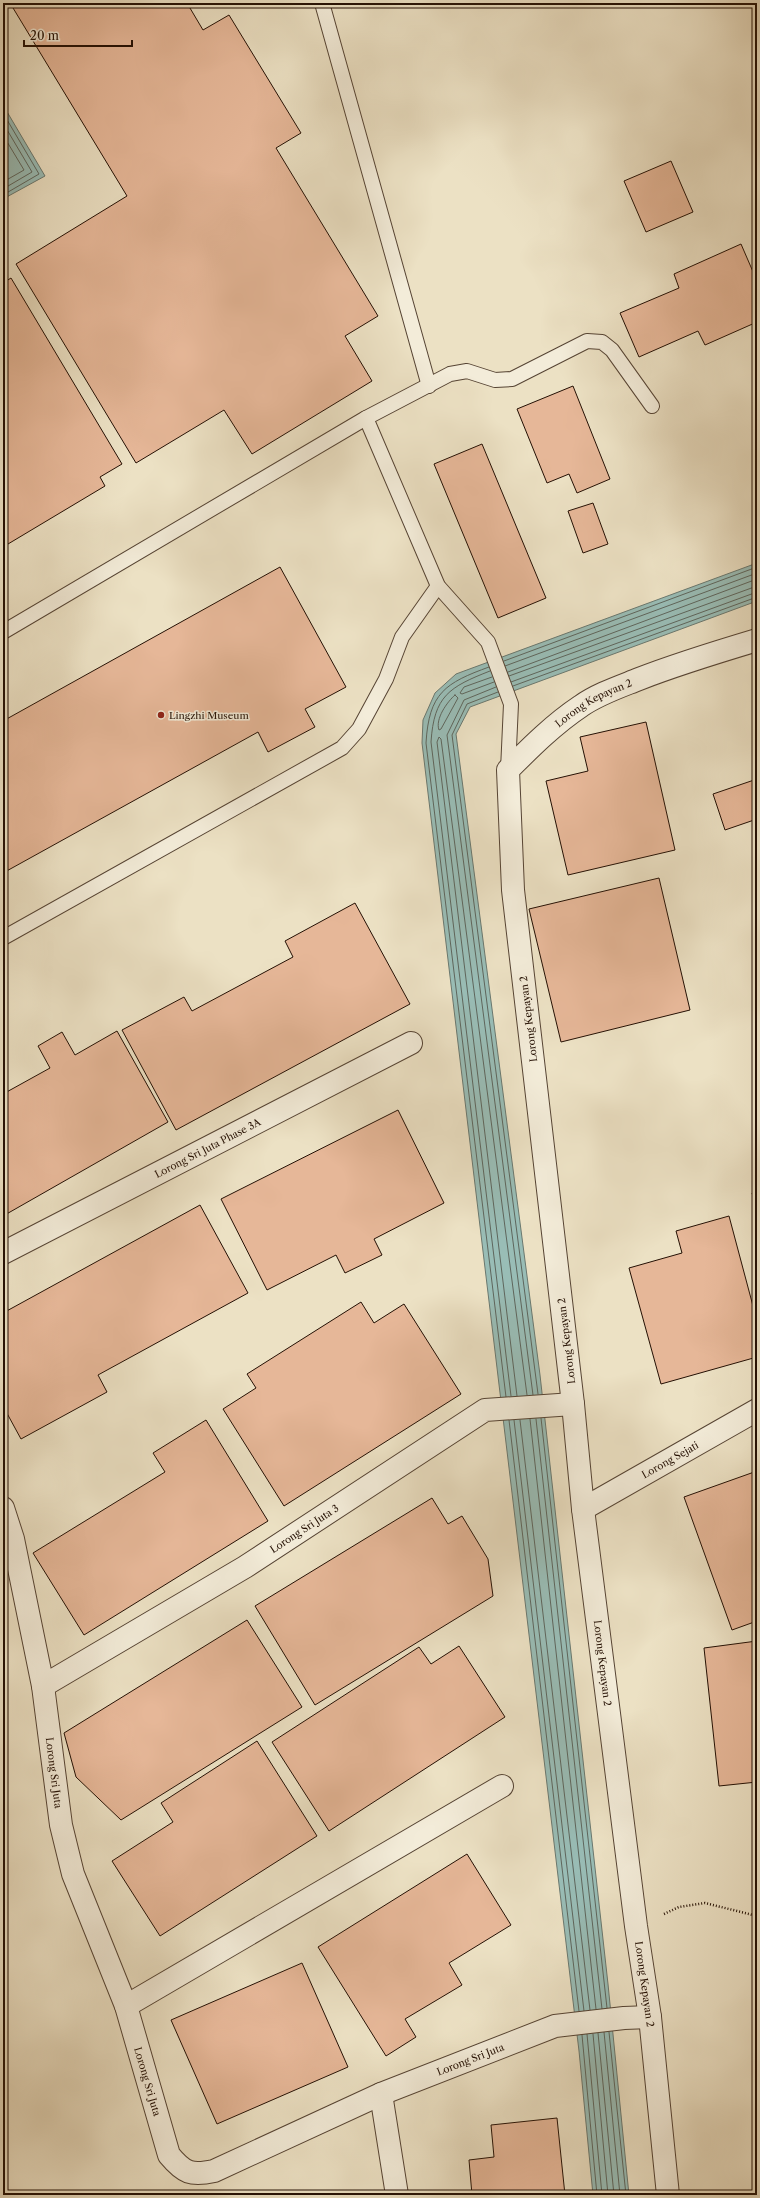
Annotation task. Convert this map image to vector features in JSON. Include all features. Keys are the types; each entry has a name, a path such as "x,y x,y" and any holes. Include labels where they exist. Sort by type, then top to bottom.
{"street":[{"name":"Lorong Kepayan 2","path":"668,2195 650,2017 636,1926 583,1509 573,1404 512,890 508,770 541,737 562,720 582,705 608,691 668,668 757,640"},
{"name":"Lorong Sri Juta Phase 3A","path":"3,1253 411,1043"},
{"name":"Lorong Sri Juta 3","path":"43,1686 245,1567 485,1410 551,1404 573,1404"},
{"name":"Lorong Sejati","path":"583,1509 757,1410"},
{"name":"Lorong Sri Juta","path":"3,1508 13,1539 43,1686 66,1852 73,1874 126,2006 170,2155 180,2167 196,2175 214,2170 381,2094 555,2026 624,2018 650,2017"},
{"path":"126,2006 502,1786"},
{"path":"381,2094 397,2195"}],"lane":[{"path":"322,3 429,386"},
{"path":"3,632 366,418 450,374 467,371 495,380 512,379 587,342 602,342 612,350 652,406"},
{"path":"366,418 438,586 488,642 511,704 508,770"},
{"path":"3,938 342,748 358,729 386,679 402,637 438,586"}],"path":[{"path":"636,1926 679,1907 705,1903 757,1916"}],"water":[{"path":"3,105 45,176 3,199"},
{"path":"757,563 757,601 470,707 456,734 540,1375 608,1984 629,2195 593,2195 579,2051 422,743 423,720 435,693 456,674"}],"building":[{"path":"10,3 187,3 203,30 229,15 301,133 276,148 378,316 345,336 372,381 252,454 224,410 136,463 16,264 127,196"},
{"path":"671,161 693,212 646,232 624,181"},
{"path":"741,244 757,281 757,322 705,345 698,331 639,357 620,313 679,288 674,274"},
{"path":"11,278 122,464 100,477 105,486 3,547 3,283"},
{"path":"573,386 610,479 577,493 569,474 547,483 517,409"},
{"path":"482,444 546,598 498,618 434,464"},
{"path":"593,503 608,544 583,553 568,511"},
{"name":"Lingzhi Museum","path":"280,567 346,687 305,709 315,727 268,752 258,732 3,873 3,721"},
{"path":"646,722 675,850 568,875 546,781 588,771 580,737"},
{"path":"757,779 757,819 725,830 713,794"},
{"path":"659,878 690,1010 561,1042 529,909"},
{"path":"355,903 410,1004 176,1130 122,1030 184,997 192,1011 293,957 285,941"},
{"path":"117,1031 168,1122 3,1216 3,1094 50,1068 38,1046 62,1032 75,1055"},
{"path":"398,1110 444,1203 374,1239 382,1255 345,1273 336,1255 267,1290 221,1199"},
{"path":"757,1191 757,1210 752,1193"},
{"path":"200,1205 248,1293 98,1375 107,1392 21,1439 3,1406 3,1313"},
{"path":"729,1216 757,1321 757,1357 661,1384 629,1268 682,1253 676,1231"},
{"path":"361,1302 374,1323 404,1304 461,1394 284,1506 223,1409 256,1388 247,1374"},
{"path":"206,1420 268,1521 84,1635 33,1553 165,1472 153,1453"},
{"path":"757,1471 757,1621 732,1630 684,1497"},
{"path":"432,1498 448,1524 462,1516 488,1559 493,1596 315,1705 255,1606"},
{"path":"247,1620 302,1707 121,1820 76,1777 64,1733"},
{"path":"757,1641 757,1782 719,1786 704,1648"},
{"path":"459,1646 505,1717 329,1831 272,1742 419,1647 431,1664"},
{"path":"257,1741 317,1836 160,1936 112,1861 173,1822 161,1803"},
{"path":"467,1854 511,1925 449,1963 462,1985 405,2019 416,2037 386,2056 318,1947"},
{"path":"302,1963 348,2067 217,2124 171,2020"},
{"path":"557,2118 565,2195 472,2195 469,2160 494,2157 491,2125"}],"place":[{"name":"Lingzhi Museum","path":"161,715"}]}
